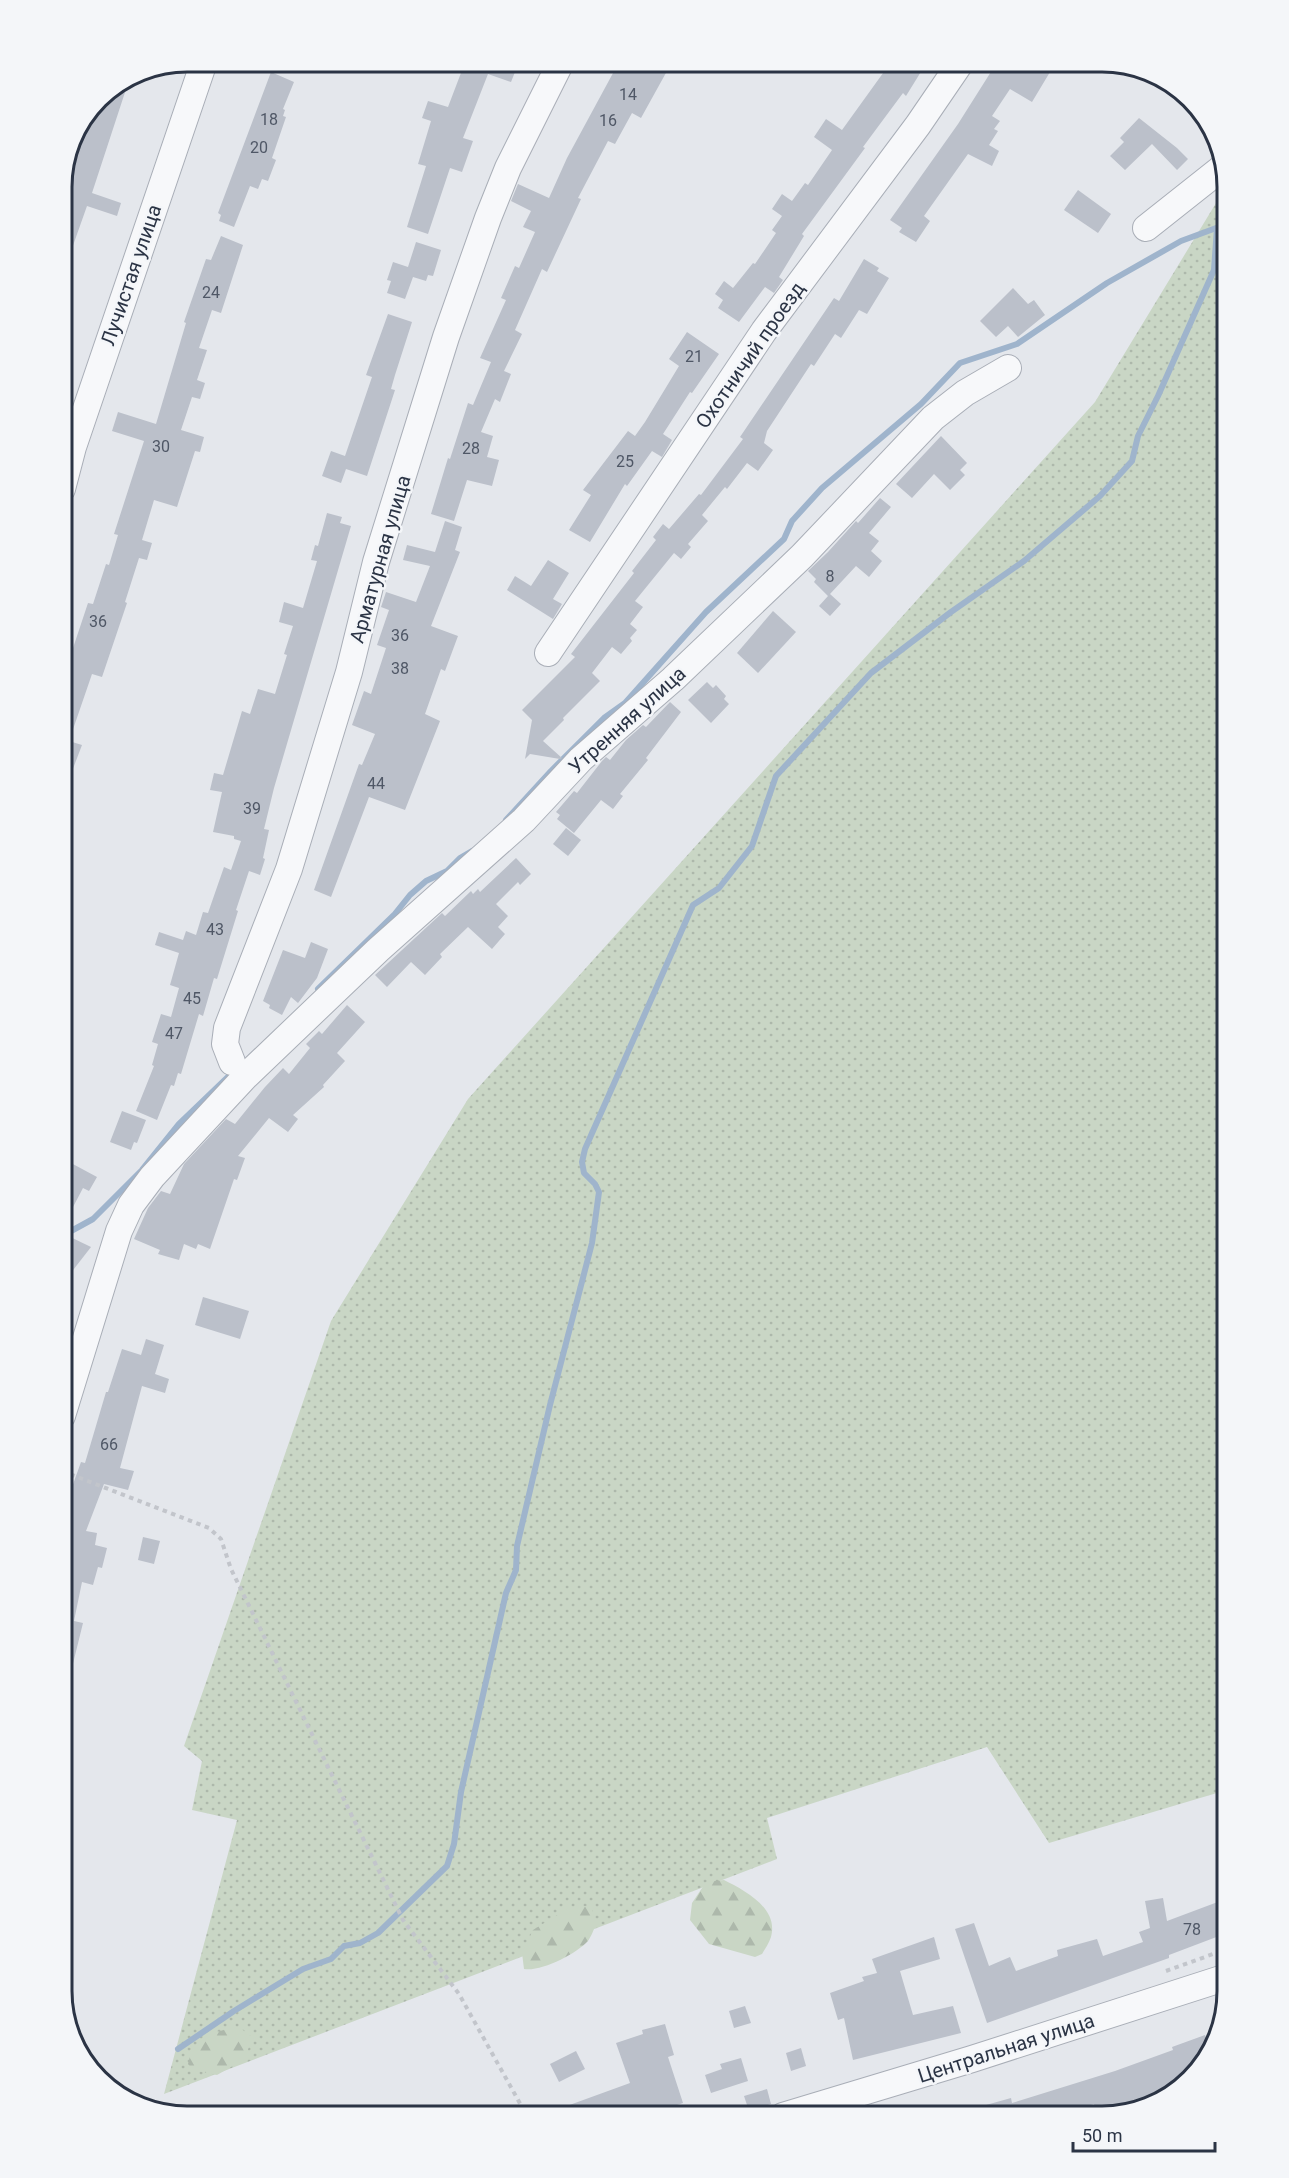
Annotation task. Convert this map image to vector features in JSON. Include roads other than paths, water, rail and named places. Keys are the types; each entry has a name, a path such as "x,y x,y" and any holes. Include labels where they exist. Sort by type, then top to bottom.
{"street":[{"name":"Лучистая улица","path":"72,451 201,72"},
{"name":"Арматурная улица","path":"240,1070 225,1044 227,1028 289,869 349,672 376,562 446,337 507,168 556,72"},
{"name":"Охотничий проезд","path":"548,653 764,331 918,125 954,72"},
{"path":"1146,228 1216,173"},
{"name":"Утренняя улица","path":"240,1070 524,820 581,759 673,679 802,556 933,418 965,393 1008,368"},
{"path":"72,1384 119,1232 131,1205 240,1070"},
{"name":"Центральная улица","path":"816,2106 972,2059 1217,1980"}],"waterway":[{"path":"506,820 604,718 625,703 706,612 784,539 792,521 822,488 921,404 960,363 1017,344 1107,283 1181,241 1217,228"},
{"path":"178,2049 234,2011 303,1969 331,1959 344,1946 360,1943 378,1933 447,1866 454,1844 461,1792 506,1593 516,1570 517,1546 550,1405 592,1243 599,1192 595,1184 584,1173 582,1162 585,1149 693,905 719,888 752,846 776,776 871,673 951,612 1024,561 1100,496 1132,461 1138,436 1214,270 1217,228"},
{"path":"318,989 394,915 410,895 426,881 447,871 460,858 472,851"},
{"path":"72,1231 93,1219 142,1170 179,1124 229,1076"}]}
